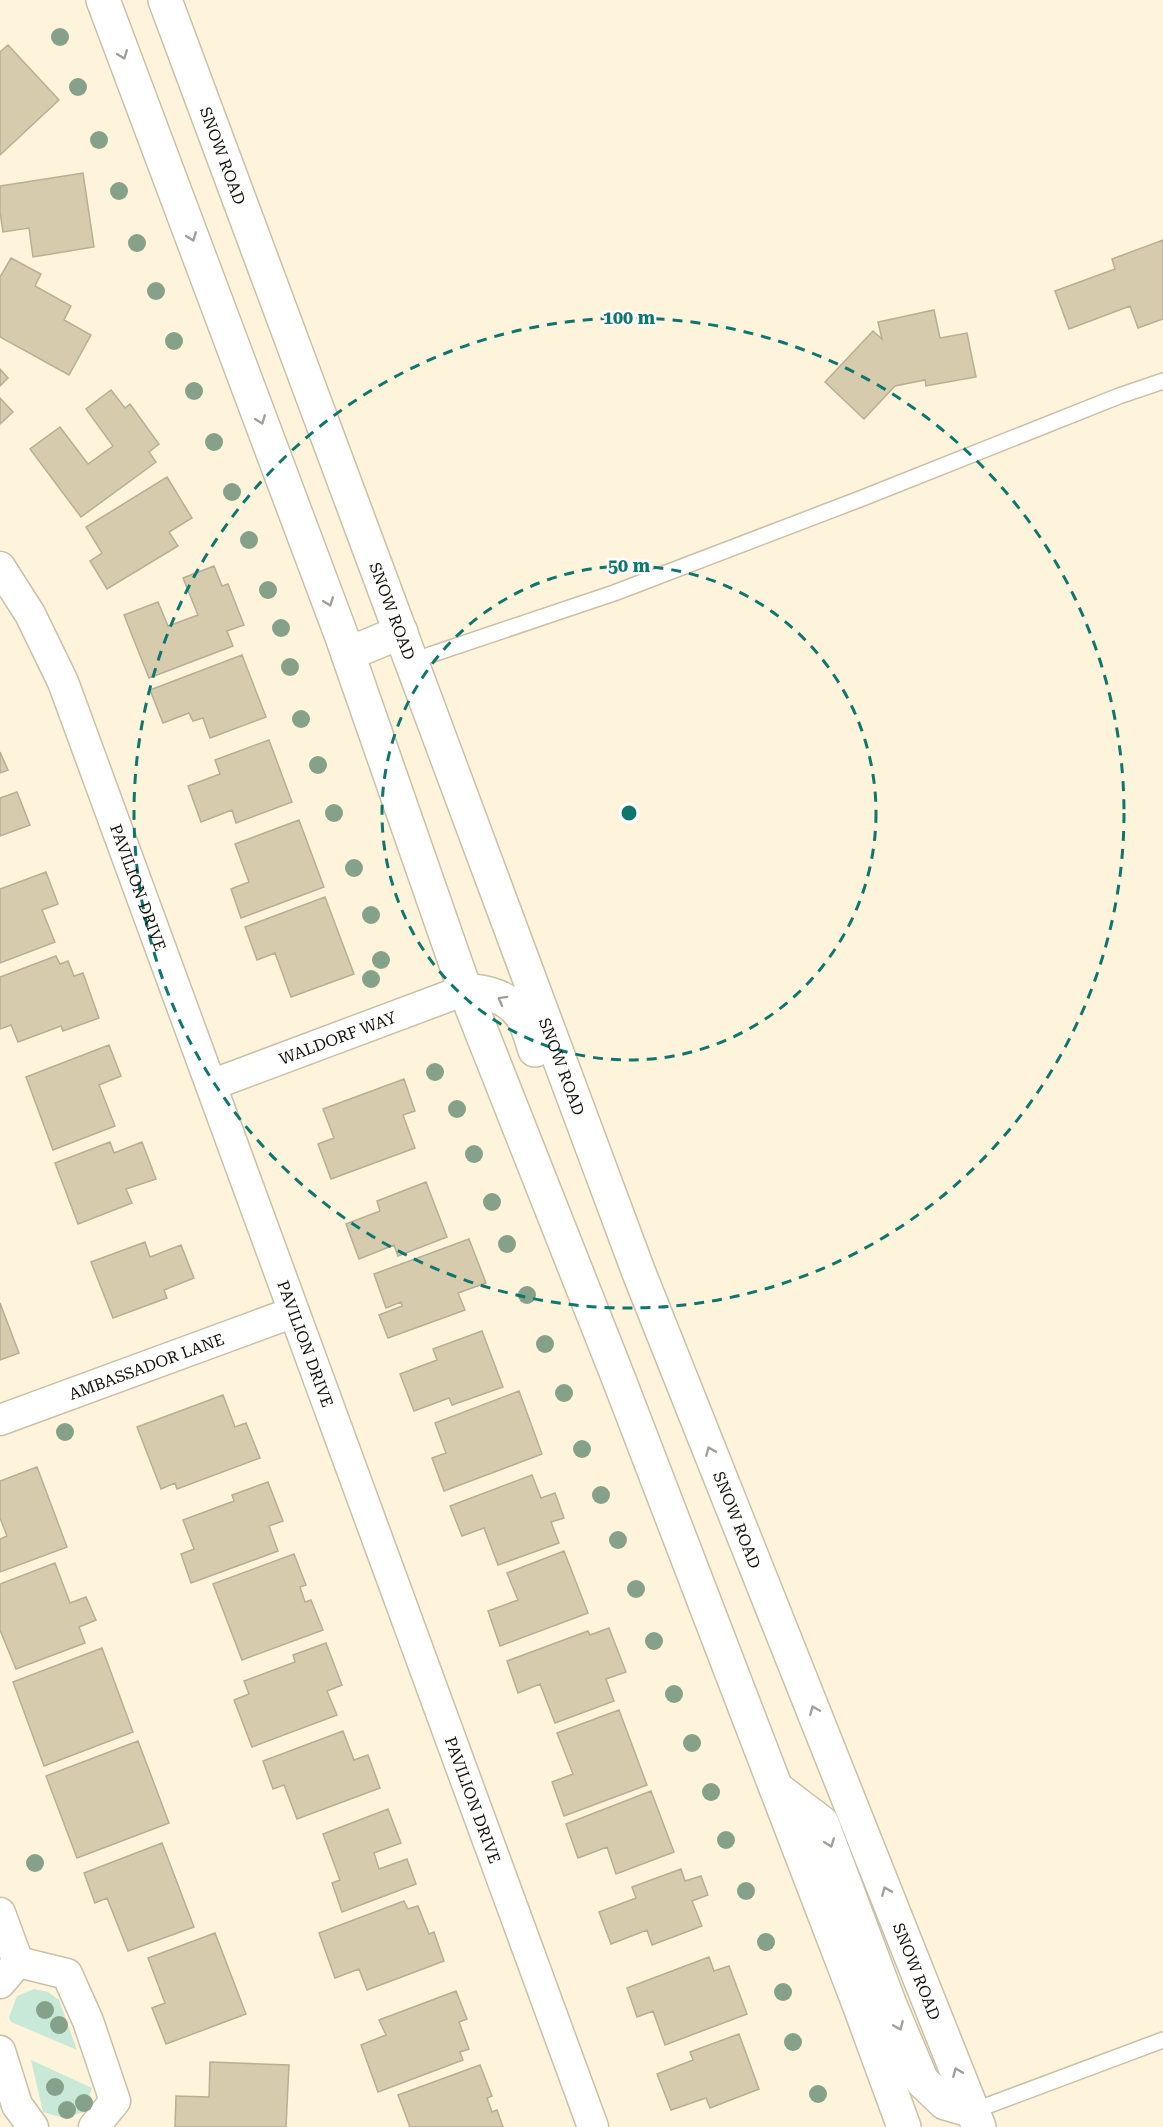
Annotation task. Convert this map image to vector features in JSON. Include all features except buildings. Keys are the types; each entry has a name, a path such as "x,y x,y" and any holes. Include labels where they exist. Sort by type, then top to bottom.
{"main road":[{"path":"103,0 348,654 465,990 622,1388 904,2127"},
{"name":"SNOW ROAD","path":"165,0 639,1273 976,2119"},
{"path":"348,654 406,647"},
{"path":"465,990 500,997 521,1015 609,1239 639,1273"},
{"path":"776,1788 822,1822 890,2005 922,2081 945,2103 976,2119"}],"street":[{"name":"PAVILION DRIVE","path":"0,567 30,614 63,682 593,2127"},
{"name":"WALDORF WAY","path":"211,1085 465,990"},
{"name":"AMBASSADOR LANE","path":"0,1420 294,1312"},
{"path":"0,1913 9,1973 67,1974 88,2021 115,2101 94,2127"},
{"path":"0,2051 17,2105 33,2127"}],"lane":[{"path":"406,647 614,593 860,499 1119,396 1163,381"},
{"path":"976,2119 1163,2040"}],"green space":[{"path":"34,1989 48,1992 59,2000 77,2050 11,2022 9,2017 17,1996"},
{"path":"31,2060 92,2088 84,2112 63,2118 43,2112"}]}
